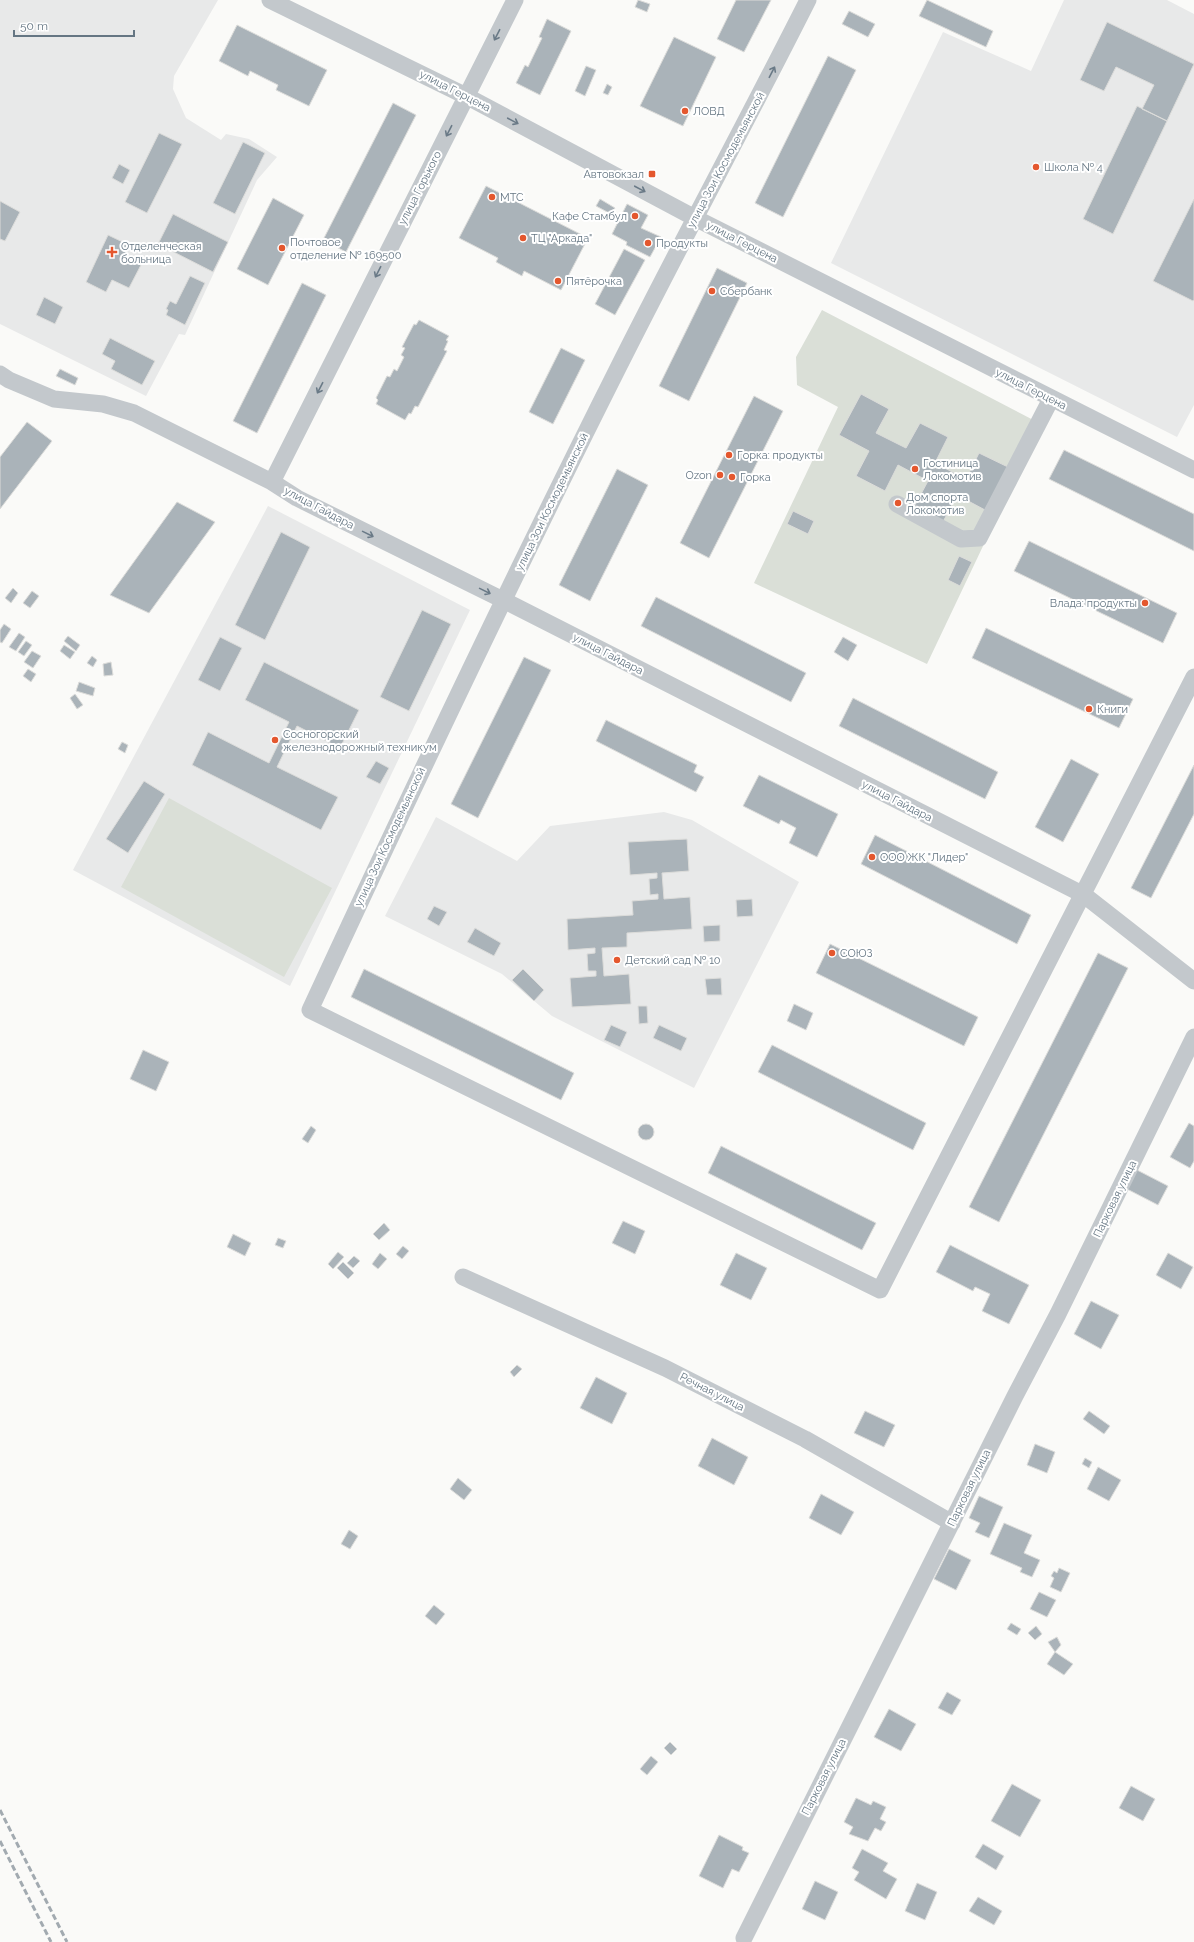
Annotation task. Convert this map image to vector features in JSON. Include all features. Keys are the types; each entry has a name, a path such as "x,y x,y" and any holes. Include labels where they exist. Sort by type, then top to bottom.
{"street":[{"name":"улица Герцена","path":"270,0 466,96 696,218 1051,399 1194,470"},
{"name":"улица Горького","path":"272,482 515,0"},
{"name":"улица Зои Космодемьянской","path":"808,0 616,371 503,600 395,825 310,1010 880,1290 1084,895"},
{"name":"улица Гайдара","path":"3,381 54,399 103,404 134,412 272,482 297,498 503,600 1084,895 1194,981"},
{"path":"897,504 961,539 979,538 1051,399"},
{"path":"1084,895 1194,677"},
{"name":"Парковая улица","path":"744,1938 1015,1396 1058,1314 1194,1038"},
{"name":"Речная улица","path":"463,1277 665,1368 805,1439 952,1523"}],"shaded area":[{"name":"Отделенческая больница","path":"0,0 218,0 174,76 173,89 186,118 221,140 226,134 249,139 277,157 257,180 185,335 179,334 146,396 0,324"},
{"name":"Школа № 4","path":"1064,0 1167,0 1194,14 1194,405 1177,437 831,263 943,32 1031,71"},
{"name":"Дом спорта Локомотив","path":"822,310 1041,424 927,664 754,583 838,407 797,385 796,357"},
{"name":"Сосногорский железнодорожный техникум","path":"268,506 470,610 290,986 73,870"},
{"path":"169,798 332,888 284,977 121,887"},
{"name":"Детский сад № 10","path":"664,812 692,820 799,882 694,1088 552,1016 502,974 385,916 436,817 517,861 550,826"}],"building":[{"path":"638,0 650,4 647,12 635,7"},
{"path":"736,0 771,0 744,52 717,39"},
{"path":"927,0 993,31 986,47 919,16"},
{"path":"849,11 875,24 868,37 842,24"},
{"path":"547,19 571,31 540,95 516,83 525,65 528,67 542,38 539,37"},
{"path":"1107,22 1194,64 1167,121 1142,109 1154,85 1116,67 1104,91 1080,80"},
{"path":"237,25 327,70 309,106 276,90 278,85 250,71 248,76 219,61"},
{"path":"674,37 716,57 683,126 640,106"},
{"path":"828,56 856,70 783,217 755,203"},
{"path":"586,66 596,70 585,96 575,91"},
{"path":"607,84 612,87 608,95 603,93"},
{"path":"393,103 416,115 346,252 323,240"},
{"path":"1137,106 1167,121 1113,234 1083,219"},
{"path":"159,133 182,144 147,213 125,202"},
{"path":"243,142 265,153 235,214 213,203"},
{"path":"119,164 130,170 123,184 112,178"},
{"name":"ТЦ \"Аркада\"","path":"486,186 588,238 561,290 524,271 522,276 496,262 498,258 459,238"},
{"path":"273,198 304,215 268,285 237,269"},
{"path":"600,199 615,208 611,214 596,206"},
{"path":"1194,199 1194,300 1193,301 1153,281"},
{"path":"0,201 20,212 5,241 0,239"},
{"path":"627,204 648,215 641,228 661,237 650,257 626,245 627,242 612,234"},
{"path":"173,214 228,242 213,272 158,244"},
{"path":"108,235 129,245 125,255 142,263 129,288 112,280 106,292 86,282"},
{"path":"624,249 645,260 615,315 595,304"},
{"path":"717,268 747,283 689,401 659,386"},
{"path":"190,276 205,283 185,325 166,315 168,310 166,309 170,301 176,304"},
{"path":"302,283 326,295 257,433 233,421"},
{"path":"44,297 63,307 55,324 36,315"},
{"path":"419,320 449,336 446,340 448,341 444,350 447,351 418,407 415,406 411,414 409,413 405,420 376,404 378,400 376,398 387,376 390,377 394,369 397,371 404,357 401,355 405,348 402,347 414,324 416,325"},
{"path":"110,338 155,361 142,385 111,369 115,361 102,354"},
{"path":"561,348 585,360 553,424 529,412"},
{"path":"60,369 78,378 75,385 56,376"},
{"path":"861,394 889,409 876,433 906,448 920,423 948,437 935,463 966,479 979,453 1008,467 985,510 957,495 943,522 914,507 928,481 898,465 885,491 856,476 869,451 839,435"},
{"path":"754,396 783,411 709,558 680,543"},
{"path":"27,422 52,441 0,509 0,457"},
{"path":"1064,450 1194,514 1194,551 1049,479"},
{"path":"617,469 648,485 590,601 559,585"},
{"path":"177,502 215,522 149,613 110,595"},
{"path":"793,511 814,521 808,534 787,524"},
{"path":"281,532 310,547 265,640 235,625"},
{"path":"1029,541 1177,613 1163,643 1014,571"},
{"path":"959,556 972,562 960,586 948,580"},
{"path":"13,588 18,593 11,603 5,598"},
{"path":"32,591 39,596 30,608 23,603"},
{"path":"656,597 806,673 791,702 641,626"},
{"path":"422,610 451,624 409,711 380,697"},
{"path":"4,624 11,629 2,643 0,642 0,630"},
{"path":"986,628 1133,699 1119,728 972,658"},
{"path":"19,633 25,637 16,651 9,647"},
{"path":"68,636 80,645 76,651 64,641"},
{"path":"220,637 242,648 220,691 198,680"},
{"path":"843,637 857,645 848,661 834,652"},
{"path":"26,641 32,645 24,656 18,652"},
{"path":"64,645 75,652 70,659 60,651"},
{"path":"32,651 41,656 33,668 24,662"},
{"path":"92,656 97,660 93,667 87,663"},
{"path":"524,657 551,670 478,818 451,804"},
{"path":"111,662 113,675 104,676 103,664"},
{"path":"264,662 359,710 340,748 297,726 277,767 338,797 321,830 192,765 208,732 269,763 289,722 245,700"},
{"path":"28,669 36,674 31,682 23,676"},
{"path":"79,682 95,688 93,696 76,691"},
{"path":"75,694 83,705 77,709 70,698"},
{"path":"853,698 998,772 985,799 839,726"},
{"path":"606,720 697,765 694,772 704,777 696,792 596,741"},
{"path":"122,742 128,745 125,753 118,749"},
{"path":"1071,759 1099,774 1063,842 1035,827"},
{"path":"376,761 389,768 380,784 366,777"},
{"path":"1194,765 1194,814 1151,898 1131,888"},
{"path":"759,775 838,814 817,857 789,843 796,828 781,820 779,824 743,806"},
{"path":"144,781 165,794 128,853 106,839"},
{"path":"875,835 1031,915 1017,944 861,864"},
{"path":"687,839 689,871 662,873 664,899 690,897 692,929 627,933 627,947 602,948 604,976 629,974 631,1004 572,1007 570,978 596,976 596,971 588,971 587,954 595,953 595,948 568,950 567,919 633,915 632,901 658,899 658,894 650,895 649,879 657,878 657,873 630,875 628,842"},
{"path":"752,899 753,916 737,917 736,900"},
{"path":"434,906 447,912 439,926 427,919"},
{"path":"720,925 720,941 704,942 703,926"},
{"path":"475,928 501,943 494,956 467,942"},
{"path":"830,944 978,1017 964,1046 816,973"},
{"path":"1098,953 1128,968 999,1222 969,1207"},
{"path":"364,969 574,1073 561,1100 351,997"},
{"path":"523,969 544,990 534,1001 512,980"},
{"path":"721,978 722,995 707,995 705,979"},
{"path":"794,1004 813,1013 806,1030 787,1021"},
{"path":"638,1006 647,1006 648,1023 639,1024"},
{"path":"611,1025 627,1032 620,1047 604,1040"},
{"path":"659,1025 687,1038 681,1051 653,1038"},
{"path":"772,1045 926,1123 913,1150 758,1072"},
{"path":"143,1050 169,1062 156,1091 130,1079"},
{"path":"1189,1123 1194,1126 1194,1161 1190,1168 1170,1157"},
{"path":"643,1124 649,1124 654,1129 652,1138 649,1140 643,1140 638,1135 638,1129"},
{"path":"311,1126 316,1130 308,1143 302,1139"},
{"path":"721,1146 876,1223 862,1250 708,1173"},
{"path":"1137,1170 1168,1186 1158,1205 1127,1189"},
{"path":"623,1221 645,1231 635,1254 612,1243"},
{"path":"384,1223 390,1230 379,1240 373,1234"},
{"path":"233,1234 251,1243 245,1256 227,1247"},
{"path":"278,1238 286,1241 283,1248 275,1245"},
{"path":"950,1245 1029,1285 1009,1324 982,1311 990,1294 975,1287 973,1291 936,1272"},
{"path":"403,1246 409,1251 402,1259 396,1254"},
{"path":"338,1252 344,1257 333,1269 328,1264"},
{"path":"380,1253 387,1259 378,1269 372,1264"},
{"path":"736,1253 767,1268 751,1300 720,1285"},
{"path":"1168,1253 1193,1267 1181,1289 1156,1275"},
{"path":"354,1256 360,1261 353,1268 347,1263"},
{"path":"343,1262 354,1273 348,1279 337,1268"},
{"path":"1091,1301 1119,1315 1101,1349 1074,1334"},
{"path":"517,1365 522,1369 514,1377 510,1372"},
{"path":"596,1377 627,1393 612,1424 580,1408"},
{"path":"865,1411 895,1425 884,1447 854,1433"},
{"path":"1089,1411 1110,1426 1104,1434 1083,1419"},
{"path":"712,1438 748,1457 734,1485 698,1466"},
{"path":"1035,1444 1055,1452 1047,1473 1027,1465"},
{"path":"1085,1458 1092,1462 1089,1468 1082,1464"},
{"path":"1098,1467 1121,1480 1109,1501 1087,1489"},
{"path":"458,1478 472,1490 464,1500 450,1489"},
{"path":"821,1494 854,1512 841,1535 809,1518"},
{"path":"979,1496 1003,1507 989,1538 975,1532 980,1523 969,1518"},
{"path":"1004,1523 1032,1535 1024,1553 1040,1560 1032,1577 1020,1572 1022,1568 990,1554"},
{"path":"349,1530 358,1536 350,1549 341,1544"},
{"path":"949,1549 971,1560 956,1590 934,1579"},
{"path":"1059,1568 1070,1573 1061,1592 1050,1587 1054,1578 1051,1576 1054,1571 1057,1573"},
{"path":"1039,1592 1056,1600 1047,1617 1030,1609"},
{"path":"434,1605 445,1614 436,1625 425,1616"},
{"path":"1011,1623 1021,1629 1017,1635 1007,1629"},
{"path":"1036,1626 1042,1634 1035,1640 1028,1633"},
{"path":"1057,1637 1061,1645 1055,1652 1048,1642"},
{"path":"1055,1652 1073,1664 1064,1675 1047,1664"},
{"path":"947,1692 961,1700 952,1715 938,1708"},
{"path":"889,1709 916,1724 901,1751 874,1737"},
{"path":"670,1742 677,1749 671,1755 664,1748"},
{"path":"651,1756 658,1762 647,1775 640,1769"},
{"path":"1012,1784 1041,1800 1020,1837 991,1821"},
{"path":"1131,1786 1155,1799 1143,1821 1119,1808"},
{"path":"856,1798 871,1805 873,1801 886,1807 880,1819 886,1822 881,1831 875,1828 868,1841 849,1834 853,1827 844,1822"},
{"path":"719,1835 743,1847 742,1850 749,1853 739,1872 732,1869 723,1888 699,1876"},
{"path":"983,1844 1004,1856 996,1870 975,1857"},
{"path":"862,1849 888,1863 883,1871 897,1879 886,1899 854,1880 859,1872 852,1868"},
{"path":"815,1881 838,1892 825,1920 802,1909"},
{"path":"917,1883 937,1892 925,1920 905,1911"},
{"path":"978,1897 1002,1911 994,1925 969,1911"}],"railway":[{"path":"0,1810 67,1942"},
{"path":"0,1841 51,1942"}],"place":[{"name":"ЛОВД","path":"685,111"},
{"name":"Школа № 4","path":"1036,167"},
{"name":"Автовокзал","path":"652,174"},
{"name":"МТС","path":"492,197"},
{"name":"Кафе Стамбул","path":"635,216"},
{"name":"ТЦ \"Аркада\"","path":"523,238"},
{"name":"Продукты","path":"648,243"},
{"name":"Почтовое отделение № 169500","path":"282,248"},
{"name":"Отделенческая больница","path":"112,252"},
{"name":"Пятёрочка","path":"558,281"},
{"name":"Сбербанк","path":"712,291"},
{"name":"Горка: продукты","path":"729,455"},
{"name":"Гостиница Локомотив","path":"915,469"},
{"name":"Ozon","path":"720,475"},
{"name":"Горка","path":"732,477"},
{"name":"Дом спорта Локомотив","path":"898,503"},
{"name":"Влада: продукты","path":"1145,603"},
{"name":"Книги","path":"1089,709"},
{"name":"Сосногорский железнодорожный техникум","path":"275,740"},
{"name":"ООО ЖК \"Лидер\"","path":"872,857"},
{"name":"СОЮЗ","path":"832,953"},
{"name":"Детский сад № 10","path":"617,960"}]}
